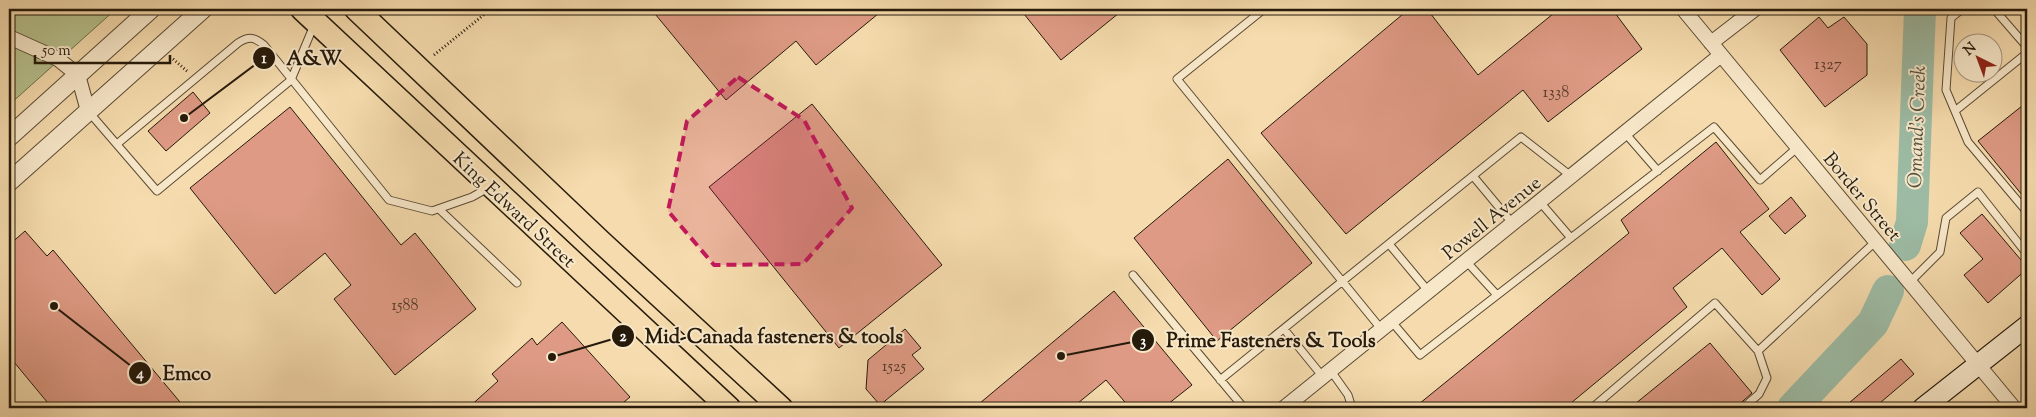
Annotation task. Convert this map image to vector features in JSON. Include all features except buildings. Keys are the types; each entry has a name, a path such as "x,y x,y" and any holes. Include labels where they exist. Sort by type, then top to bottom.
{"main road":[{"name":"King Edward Street","path":"356,9 600,241 781,408"},
{"name":"King Edward Street","path":"308,15 729,408"},
{"path":"1923,408 1978,364 2021,334"}],"street":[{"path":"9,137 151,9"},
{"path":"9,182 203,9"},
{"name":"Border Street","path":"1683,9 2014,408"},
{"path":"1712,43 1755,9"},
{"path":"9,37 58,59 78,75 88,111"},
{"name":"Powell Avenue","path":"1284,408 1721,55"}],"lane":[{"path":"1264,9 1177,79 1342,282 1387,326 1420,354 1714,127 1760,180 1798,147"},
{"path":"1962,9 1952,18 1946,90 1968,142 2027,212"},
{"path":"1994,9 2027,47"},
{"path":"88,111 157,191 291,80 308,15"},
{"path":"117,144 247,38 256,38 264,45 389,200 432,211 472,198 490,186"},
{"path":"1955,111 2027,53"},
{"path":"1625,132 1658,171"},
{"path":"1220,380 1521,137 1571,176"},
{"path":"1473,176 1512,224"},
{"path":"1910,282 1940,252 1946,218 1978,192 2027,254"},
{"path":"1540,202 1571,238"},
{"path":"438,209 517,283"},
{"path":"1758,351 1876,241"},
{"path":"1389,244 1429,292"},
{"path":"1466,261 1497,295"},
{"path":"1133,275 1244,408"},
{"path":"1592,408 1715,303 1758,351 1767,378 1759,394 1743,408"},
{"path":"1284,329 1348,395 1352,408"}],"path":[{"path":"434,55 491,9"},
{"path":"171,57 196,78"}],"highlighted area":[{"path":"738,77 804,120 852,208 803,264 714,265 668,211 687,121"}],"green space":[{"path":"9,9 116,9 9,105"}],"waterway":[{"name":"Omand's Creek","path":"1905,245 1912,222 1920,9"},
{"name":"Omand's Creek","path":"1793,408 1873,323 1888,291"}],"place":[{"name":"A&W","path":"184,118"},
{"name":"Emco","path":"54,306"},
{"name":"Prime Fasteners & Tools","path":"1061,356"},
{"name":"Mid-Canada fasteners & tools","path":"552,357"}]}
